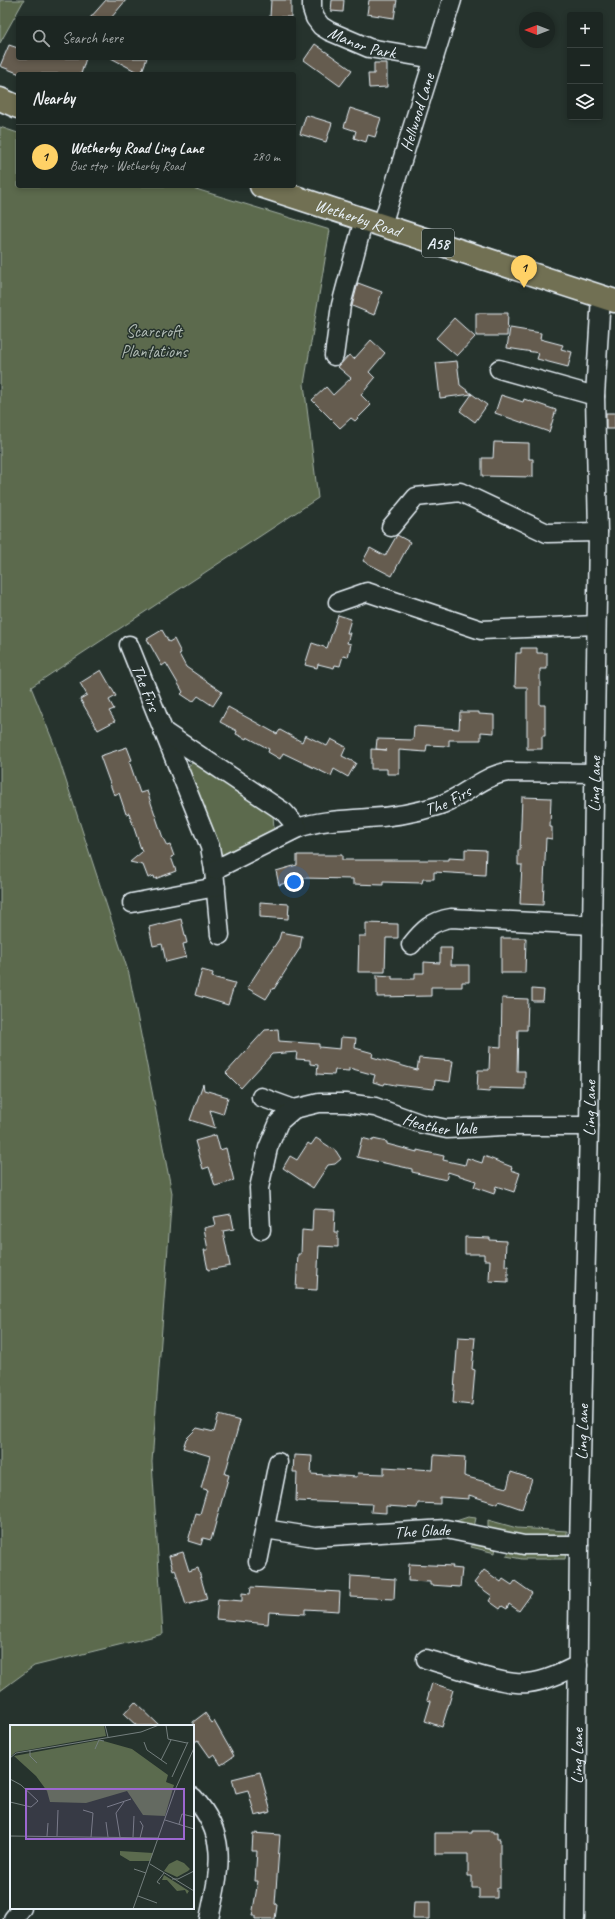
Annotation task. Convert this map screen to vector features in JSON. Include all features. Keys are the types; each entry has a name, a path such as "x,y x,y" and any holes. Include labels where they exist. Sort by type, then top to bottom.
{"main road":[{"path":"0,100 16,106"},
{"name":"Wetherby Road","path":"267,188 608,299"}],"street":[{"name":"Manor Park","path":"312,0 312,9 315,18 321,26 329,31 369,48 434,60"},
{"name":"Hellwood Lane","path":"334,356 341,305 434,60 452,0"},
{"name":"Ling Lane","path":"575,1919 579,1545 589,1126 598,532 595,396 608,299"},
{"path":"499,369 595,396"},
{"path":"391,527 416,497 460,492 547,533 598,532"},
{"path":"338,602 367,592 481,630 596,624"},
{"name":"The Firs","path":"128,645 210,847 215,878 220,935"},
{"name":"The Firs","path":"163,731 284,812 298,828"},
{"name":"The Firs","path":"132,903 215,878 298,828 329,820 392,816 438,806 460,796 479,782 498,774 508,772 594,773"},
{"path":"411,944 424,929 432,923 451,918 592,925"},
{"path":"261,1097 294,1109"},
{"name":"Heather Vale","path":"261,1230 259,1188 268,1148 279,1122 294,1109 319,1103 346,1103 375,1107 422,1124 446,1129 502,1126 589,1126"},
{"path":"258,1562 278,1462"},
{"name":"The Glade","path":"265,1529 315,1537 446,1529 524,1545 579,1545"},
{"path":"426,1659 513,1683 528,1683 541,1680 578,1665"},
{"path":"194,1798 208,1815 219,1848 219,1871 210,1919"},
{"path":"13,1919 21,1909"}],"green space":[{"path":"0,0 24,0 0,43"},
{"name":"Scarcroft Plantations","path":"0,127 16,132 16,188 193,188 330,230 304,384 318,498 31,687 54,744 129,974 172,1193 152,1462 163,1634 34,1666 0,1691"},
{"path":"194,762 273,815 274,829 222,855 183,769"},
{"path":"468,1517 476,1518 474,1527 450,1523"},
{"path":"488,1520 517,1528 567,1531 567,1539 533,1539 488,1529"},
{"path":"475,1541 496,1546 495,1553 471,1547"},
{"path":"512,1549 566,1553 565,1559 522,1559 506,1556"}],"building":[{"path":"106,0 126,0 113,16 92,16"},
{"path":"271,0 291,0 291,16 270,16"},
{"path":"332,0 344,0 343,12 331,11"},
{"path":"369,0 397,0 394,18 367,14"},
{"path":"315,44 352,70 340,86 304,60"},
{"path":"9,45 16,47 16,60 85,60 82,72 16,72 0,66"},
{"path":"115,60 146,60 142,72 137,72"},
{"path":"374,63 387,63 387,87 369,88 368,74 374,74"},
{"path":"350,108 381,118 375,137 368,135 366,142 354,138 356,131 344,127"},
{"path":"306,115 332,123 326,142 300,134"},
{"path":"358,283 382,292 374,315 352,306"},
{"path":"476,313 508,313 507,336 476,336"},
{"path":"454,318 475,337 457,356 436,338"},
{"path":"510,328 541,333 540,339 563,345 561,349 572,352 568,367 537,359 539,353 507,348"},
{"path":"371,340 385,353 369,372 375,378 361,395 371,405 355,421 351,418 340,428 312,400 326,387 333,395 351,378 338,367 349,355 354,359"},
{"path":"457,361 460,385 472,394 440,398 436,363"},
{"path":"472,394 487,405 475,422 460,411"},
{"path":"501,395 523,402 524,399 556,410 549,432 495,413"},
{"path":"606,413 615,413 615,429 606,429"},
{"path":"494,442 529,443 529,459 533,459 533,477 482,476 482,458 493,458"},
{"path":"397,535 410,542 392,576 363,561 370,548 385,556"},
{"path":"338,615 351,619 347,633 350,633 347,643 351,644 348,657 343,656 340,666 335,665 334,668 318,664 317,668 305,665 312,643 327,648"},
{"path":"162,630 169,642 174,639 181,653 179,654 186,667 222,692 213,706 198,696 193,702 181,694 183,692 166,663 162,666 147,639"},
{"path":"521,648 537,648 537,653 547,653 547,669 540,669 540,705 545,705 545,736 542,736 542,749 527,749 527,687 515,687 516,653 521,653"},
{"path":"101,670 116,696 109,700 114,709 109,711 115,721 98,730 80,699 87,695 80,683"},
{"path":"228,707 277,734 280,730 302,742 305,735 327,746 331,739 346,747 342,756 356,763 348,777 334,769 331,776 283,753 280,759 268,752 269,749 247,737 246,739 236,734 237,731 220,722"},
{"path":"460,712 479,712 479,714 494,715 494,733 481,732 481,740 449,740 449,746 427,745 426,752 399,750 399,774 387,774 387,769 371,769 371,749 387,750 376,749 377,739 413,740 414,726 459,729"},
{"path":"127,747 132,760 129,761 140,793 147,791 163,838 167,846 170,845 174,856 171,857 176,871 155,879 154,876 148,878 143,865 130,862 142,852 129,813 126,814 119,793 114,795 100,756"},
{"path":"522,797 551,798 550,827 552,827 552,839 546,838 543,905 520,904 522,865 518,865 518,850 520,850"},
{"path":"465,849 486,850 485,875 434,872 434,879 423,879 422,883 383,882 383,885 353,884 353,879 302,878 279,885 276,871 297,865 297,855 342,855 342,860 449,860 449,858 465,859"},
{"path":"260,902 289,904 288,919 260,917"},
{"path":"181,919 187,943 183,944 186,957 166,962 162,944 153,946 149,927"},
{"path":"366,923 398,924 398,938 386,938 385,972 358,972 359,936 366,936"},
{"path":"281,932 302,936 300,948 266,999 247,988 279,939"},
{"path":"501,938 526,938 525,973 501,973"},
{"path":"440,948 452,948 451,965 469,965 469,982 462,982 462,987 431,987 431,996 377,997 377,975 392,976 392,979 415,979 415,973 424,973 424,962 440,963"},
{"path":"202,970 213,973 212,977 235,983 228,1005 195,995"},
{"path":"532,989 544,990 543,1001 532,1001"},
{"path":"502,998 528,999 527,1030 518,1030 517,1071 525,1071 525,1089 490,1088 489,1092 477,1091 478,1070 489,1070 490,1046 501,1047"},
{"path":"278,1029 279,1041 319,1044 319,1047 340,1049 341,1037 356,1038 355,1048 373,1053 372,1057 417,1070 419,1058 453,1061 450,1082 435,1080 434,1089 385,1083 384,1085 373,1082 375,1075 349,1068 349,1071 335,1070 334,1075 317,1074 318,1065 310,1064 310,1060 296,1059 297,1052 272,1054 241,1088 226,1073 265,1030"},
{"path":"203,1084 204,1090 228,1097 223,1114 210,1110 215,1128 190,1120"},
{"path":"216,1135 220,1150 226,1148 234,1181 215,1186 209,1167 203,1169 195,1141"},
{"path":"316,1138 336,1151 341,1159 335,1164 328,1165 313,1188 283,1168 290,1156 297,1160 308,1143 311,1145"},
{"path":"362,1138 373,1141 373,1139 387,1142 387,1144 417,1152 417,1150 444,1156 443,1160 465,1165 467,1158 482,1163 484,1156 512,1167 511,1170 520,1173 514,1192 496,1186 494,1194 474,1187 476,1181 448,1172 446,1180 412,1172 412,1169 357,1157"},
{"path":"313,1209 335,1210 334,1232 338,1232 338,1247 319,1246 317,1290 296,1289 298,1254 301,1254 302,1230 312,1231"},
{"path":"231,1214 234,1229 223,1231 230,1266 208,1270 204,1250 208,1250 204,1228 216,1225 214,1217"},
{"path":"465,1237 490,1238 490,1240 506,1241 505,1266 508,1266 508,1282 489,1281 490,1260 484,1260 484,1254 465,1254"},
{"path":"458,1337 475,1338 472,1369 475,1370 472,1405 453,1403"},
{"path":"219,1415 240,1421 225,1474 229,1475 211,1540 203,1538 201,1545 188,1541 196,1513 200,1514 207,1490 201,1488 210,1456 183,1448 186,1439 197,1428 214,1432"},
{"path":"294,1455 312,1456 311,1474 357,1477 358,1473 384,1474 384,1467 433,1470 434,1455 465,1457 464,1476 507,1488 511,1472 532,1479 522,1509 499,1501 498,1504 469,1495 469,1499 440,1497 440,1504 418,1503 417,1508 386,1506 386,1513 371,1512 372,1504 296,1501 297,1472 293,1472"},
{"path":"183,1552 189,1571 198,1568 207,1599 186,1605 175,1569 173,1570 169,1556"},
{"path":"409,1564 453,1566 452,1568 462,1569 460,1587 430,1585 430,1582 408,1581"},
{"path":"484,1570 501,1582 503,1579 512,1585 515,1581 532,1593 519,1611 509,1604 507,1609 502,1606 500,1609 489,1601 492,1596 474,1583"},
{"path":"351,1576 395,1579 394,1599 350,1597"},
{"path":"251,1587 340,1592 339,1611 305,1609 305,1614 269,1612 268,1624 216,1619 218,1599 242,1601 242,1593 250,1594"},
{"path":"432,1683 453,1690 442,1727 425,1721 431,1701 427,1700"},
{"path":"135,1702 159,1725 136,1725 124,1714"},
{"path":"205,1713 212,1723 214,1721 234,1756 221,1765 214,1754 210,1757 198,1740 194,1742 193,1722"},
{"path":"260,1772 271,1812 255,1816 248,1790 236,1793 232,1779"},
{"path":"472,1831 493,1831 493,1833 497,1833 497,1839 500,1839 500,1888 497,1888 497,1898 479,1898 479,1888 472,1888 472,1876 468,1876 468,1854 435,1854 435,1833 472,1833"},
{"path":"253,1833 280,1835 275,1919 255,1919 255,1916 252,1916 258,1881 255,1881 257,1851 252,1851"},
{"path":"414,1902 430,1902 430,1919 413,1919"}],"place":[{"name":"Wetherby Road Ling Lane","path":"524,288"}]}
